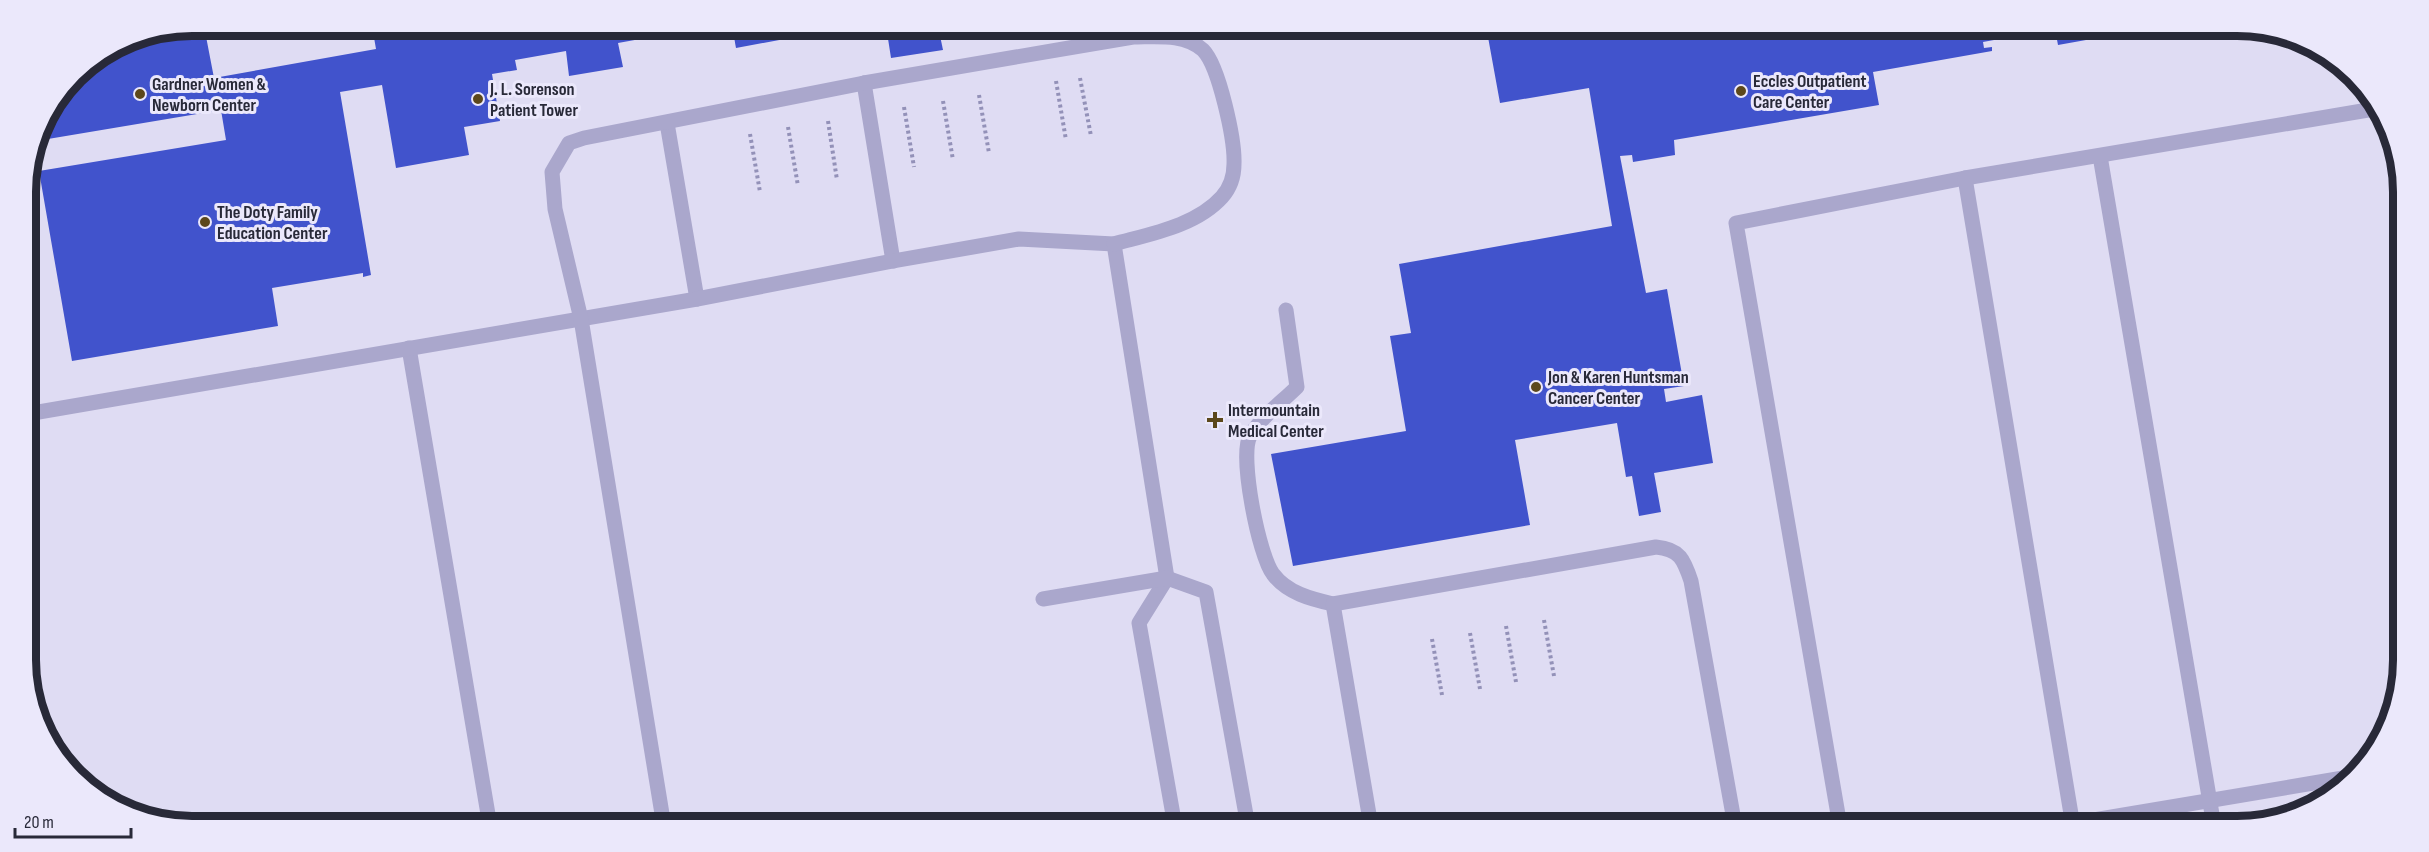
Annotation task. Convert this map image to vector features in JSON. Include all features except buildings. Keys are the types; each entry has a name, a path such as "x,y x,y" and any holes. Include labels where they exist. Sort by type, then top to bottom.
{"lane":[{"path":"36,412 408,348 581,319 697,299 1019,239 1114,244 1184,222 1209,211 1224,195 1232,181 1234,162 1223,99 1211,60 1202,49 1177,37 1133,36 864,83 584,138 569,143 552,172 555,209 581,319 662,816"},
{"path":"864,83 894,261"},
{"path":"1838,816 1736,223 1965,178 2369,110"},
{"path":"667,123 697,299"},
{"path":"2100,156 2212,816"},
{"path":"1965,178 2067,816"},
{"path":"1114,244 1167,578 1138,623 1173,816"},
{"path":"1286,310 1297,387 1250,436 1245,448 1259,539 1272,573 1285,586 1299,594 1333,604 1656,547 1670,548 1680,556 1691,581 1733,816"},
{"path":"408,348 488,816"},
{"path":"1043,599 1167,578 1206,592 1246,816"},
{"path":"1333,604 1369,816"},
{"path":"2121,816 2338,779"}],"path":[{"path":"1080,78 1091,136"},
{"path":"1056,81 1066,140"},
{"path":"979,94 989,153"},
{"path":"943,101 953,160"},
{"path":"904,107 914,167"},
{"path":"828,121 837,180"},
{"path":"788,127 798,186"},
{"path":"750,134 760,192"},
{"path":"1544,620 1554,676"},
{"path":"1506,626 1516,682"},
{"path":"1470,633 1480,689"},
{"path":"1432,639 1442,695"}],"place":[{"name":"Eccles Outpatient Care Center","path":"1741,91"},
{"name":"Gardner Women & Newborn Center","path":"140,94"},
{"name":"J. L. Sorenson Patient Tower","path":"478,99"},
{"name":"The Doty Family Education Center","path":"205,222"},
{"name":"Jon & Karen Huntsman Cancer Center","path":"1536,387"},
{"name":"Intermountain Medical Center","path":"1215,420"}]}
